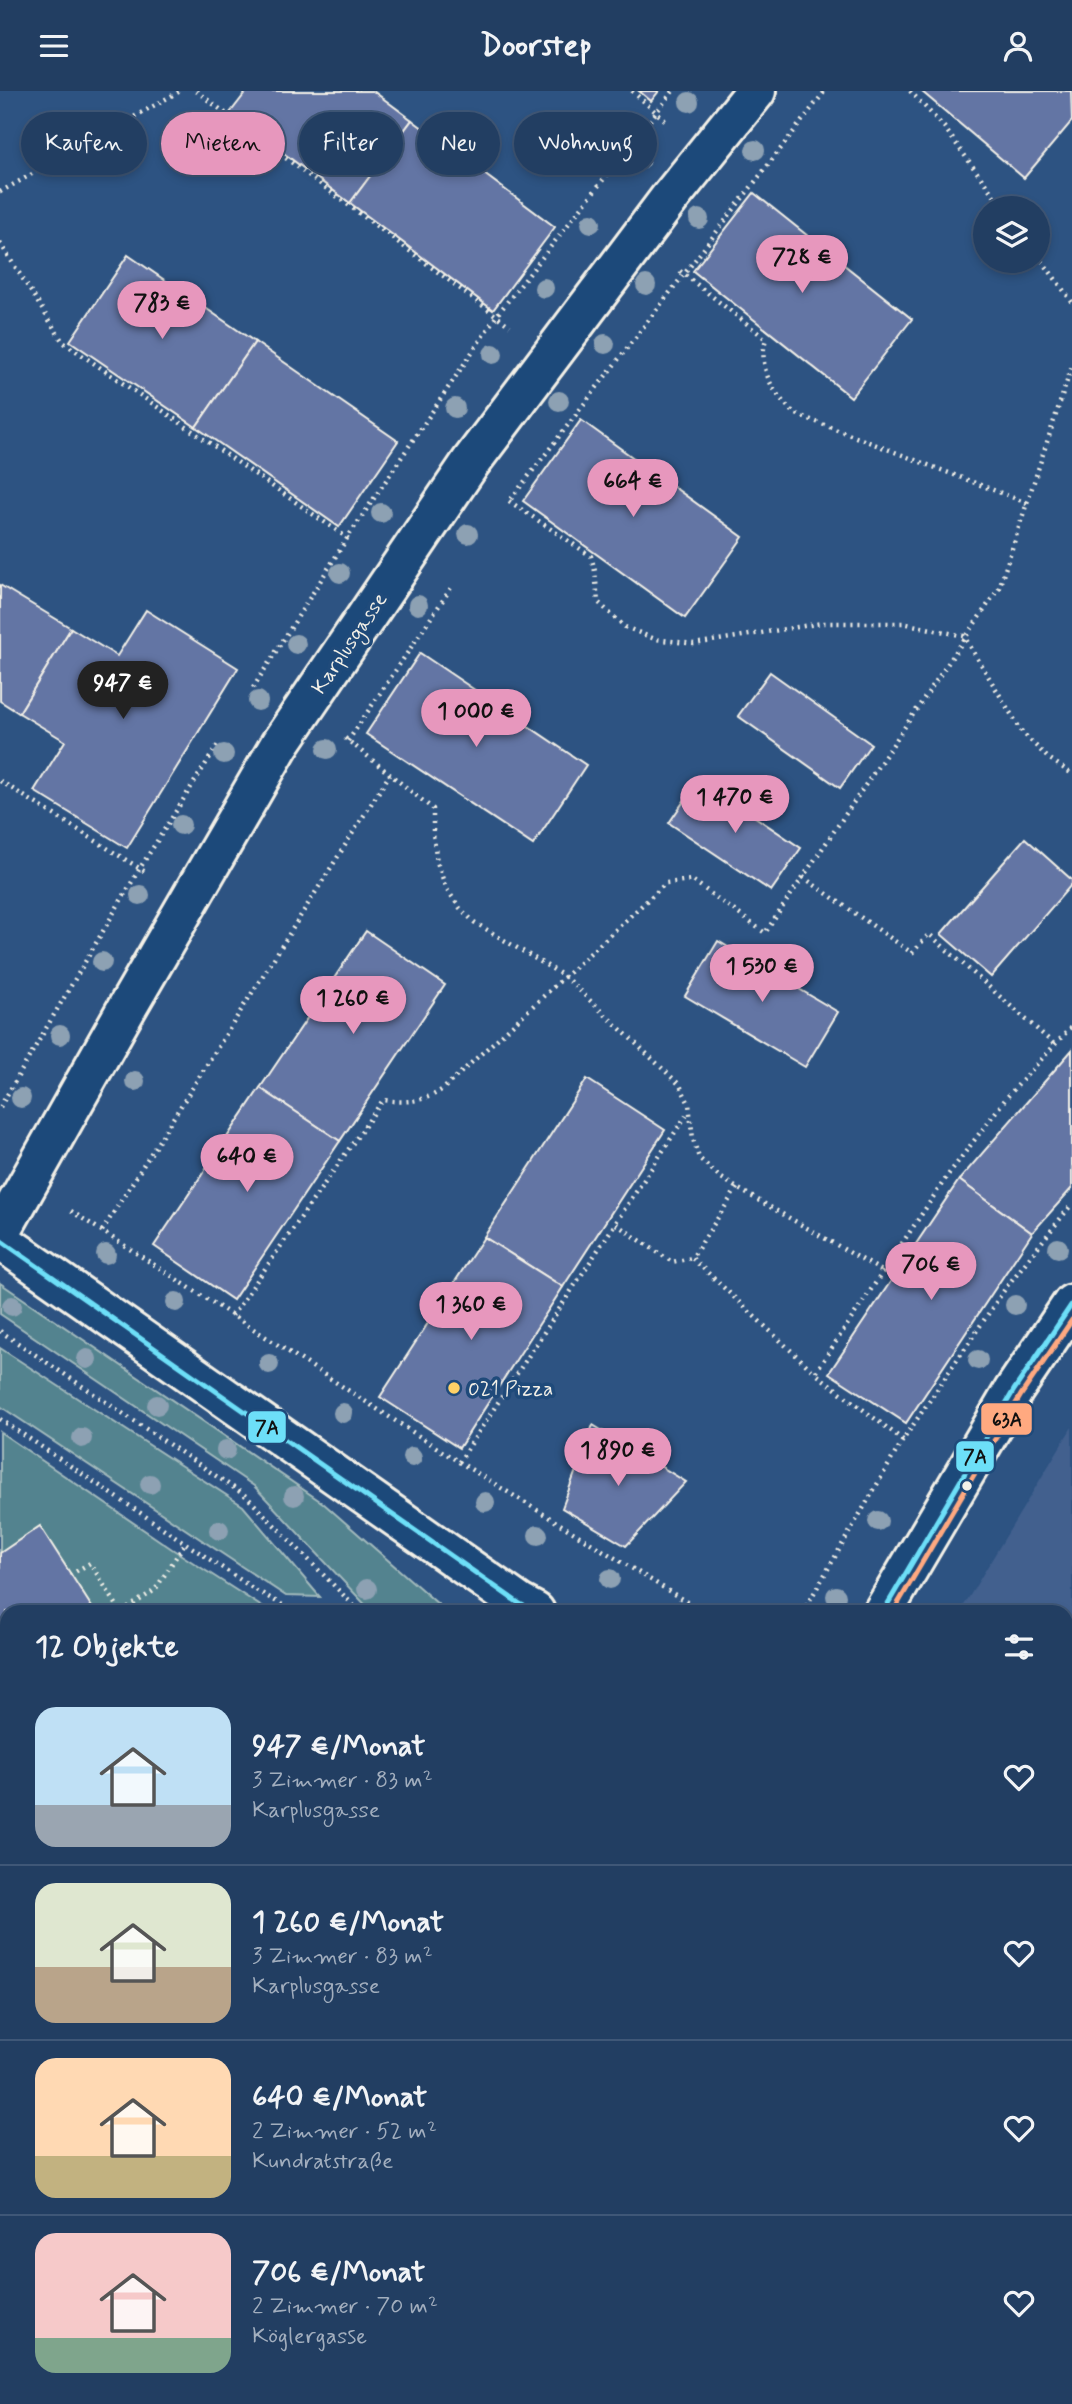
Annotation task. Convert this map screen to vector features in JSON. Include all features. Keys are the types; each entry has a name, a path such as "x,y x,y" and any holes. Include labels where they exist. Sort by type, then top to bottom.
{"street":[{"name":"Karplusgasse","path":"0,1233 281,744 471,462 640,237 756,91"},
{"path":"0,1240 354,1490 524,1605"},
{"path":"887,1605 1014,1390 1072,1304"}],"path":[{"path":"0,193 180,91"},
{"path":"196,91 550,356"},
{"path":"502,512 825,91"},
{"path":"910,91 944,127 994,196"},
{"path":"640,237 766,339 762,352 771,385 780,401 796,414 1027,503"},
{"path":"0,243 63,342 397,571"},
{"path":"1050,272 1072,302"},
{"path":"232,1316 383,1100 404,1103 431,1097 443,1089 666,883 692,880 765,933 999,588 1072,366"},
{"path":"509,501 591,556 598,603 625,627 655,639 694,644 822,623 903,623 964,636 1022,731 1047,757 1072,774"},
{"path":"348,741 456,581"},
{"path":"307,705 433,809 437,862 446,888 460,908 474,922 564,976 680,1086 689,1104 693,1139 699,1157 720,1177 737,1188 882,1271"},
{"path":"102,1231 390,775"},
{"path":"0,781 190,899"},
{"path":"803,877 912,953 929,934 1055,1045"},
{"path":"815,1373 956,1163 1007,1097 1072,1026"},
{"path":"459,1462 690,1110"},
{"path":"28,1184 459,1462 692,1605"},
{"path":"616,1224 672,1262 692,1258 737,1188"},
{"path":"807,1605 903,1440 1007,1286 1072,1204"},
{"path":"692,1258 815,1373 903,1440"},
{"path":"0,1331 246,1496 353,1605"},
{"path":"0,1419 254,1589 283,1605"},
{"path":"132,1605 155,1590 185,1543"},
{"path":"70,1575 90,1563 117,1605"}],"shaded area":[{"path":"1072,1427 1072,1605 964,1605"}],"green space":[{"path":"0,1283 323,1503 439,1605 365,1605 254,1486 0,1314"},
{"path":"0,1348 243,1506 320,1597 286,1596 0,1406"},
{"path":"0,1432 259,1605 0,1605"}],"building":[{"path":"247,91 373,91 401,112 299,112 299,165 285,154 285,112 231,112"},
{"path":"639,91 659,91 651,101"},
{"path":"921,91 1071,91 1072,121 1024,178"},
{"path":"403,113 412,120 403,132"},
{"path":"412,120 417,124 417,175 486,175 555,227 493,310 350,203 371,175 403,175 403,132"},
{"path":"313,175 371,175 350,203"},
{"path":"754,193 912,319 851,397 693,271"},
{"path":"128,255 255,342 196,427 70,341"},
{"path":"255,342 398,441 339,527 196,427"},
{"path":"581,420 743,537 685,618 523,501"},
{"path":"0,585 71,628 19,713 0,701"},
{"path":"146,610 238,668 127,848 34,791 65,741 19,713 71,628 117,656"},
{"path":"420,653 586,765 533,845 366,734"},
{"path":"770,672 871,744 840,788 738,716"},
{"path":"699,779 801,848 771,891 669,823"},
{"path":"1025,838 1072,880 1072,884 991,977 941,934"},
{"path":"366,931 445,985 340,1141 260,1088"},
{"path":"718,941 838,1012 805,1067 685,996"},
{"path":"1072,1050 1072,1188 1032,1233 959,1180"},
{"path":"587,1079 665,1130 563,1287 484,1237"},
{"path":"260,1088 340,1141 233,1300 154,1246"},
{"path":"959,1180 1032,1233 906,1423 829,1373"},
{"path":"484,1237 563,1287 459,1448 380,1397"},
{"path":"593,1425 686,1482 626,1546 562,1508"},
{"path":"40,1526 91,1605 0,1605 0,1553"}],"transit line":[{"name":"7A","path":"0,1240 522,1605"},
{"name":"7A","path":"887,1605 1014,1390 1072,1304"},
{"name":"63A","path":"897,1605 1021,1395 1072,1320"}],"place":[{"name":"021 Pizza","path":"454,1388"}]}
